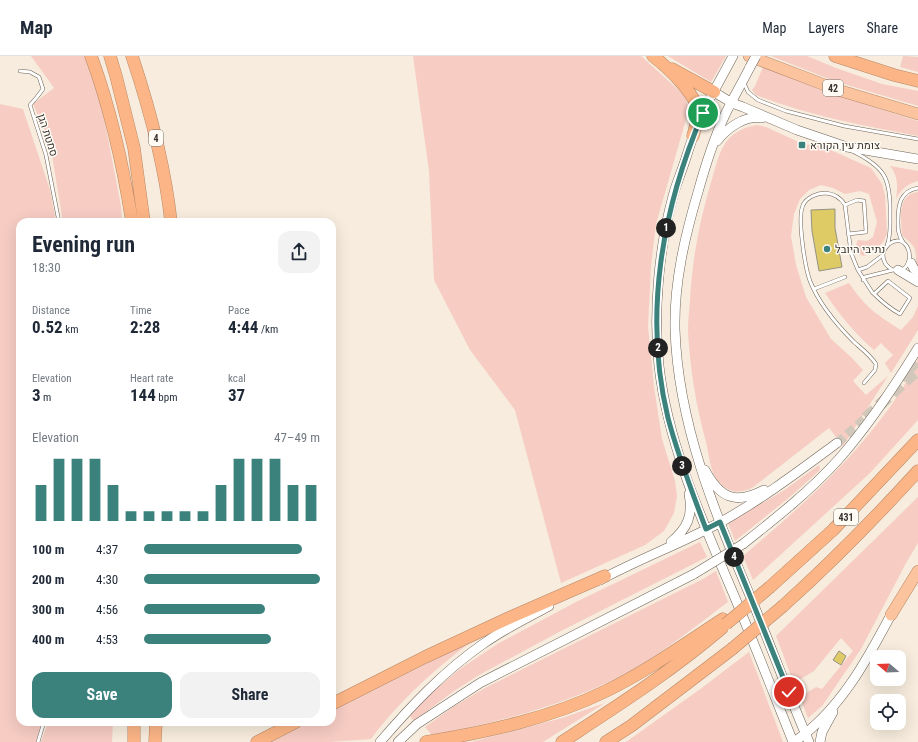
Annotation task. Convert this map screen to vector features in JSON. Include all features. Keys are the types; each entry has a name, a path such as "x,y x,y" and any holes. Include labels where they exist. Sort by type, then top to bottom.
{"highway":[{"path":"91,56 106,100 116,137 131,218"},
{"name":"4","path":"110,56 134,148 143,218"},
{"name":"4","path":"132,56 146,97 168,192 171,218"},
{"path":"835,56 918,81"},
{"path":"657,59 714,92"},
{"path":"657,59 693,95 698,113 693,136"},
{"name":"42","path":"750,61 869,100 918,114"},
{"name":"431","path":"562,742 628,699 682,660 724,622 766,591 833,530 918,440"},
{"name":"431","path":"606,742 630,726 732,649 783,606 857,536 918,471"},
{"path":"827,566 918,479"},
{"path":"891,615 918,571"},
{"path":"336,702 511,617 606,576"},
{"path":"426,742 504,726 551,713 578,703 605,692 643,671 724,622"},
{"path":"134,726 134,742"},
{"path":"155,742 156,726"},
{"path":"257,742 288,726"}],"main road":[{"path":"658,551 682,532 690,516 690,499 662,390 659,364 657,326 658,294 667,223 673,196 693,136 703,113 734,56"},
{"path":"756,56 750,61 743,81 724,117 712,147 687,227 683,247 675,327 681,391 703,476 807,738"},
{"path":"714,92 768,119 847,147 918,159"},
{"path":"712,147 720,136 727,130 744,120 751,118 768,119"},
{"path":"911,262 914,269 918,272"},
{"path":"896,270 918,282"},
{"path":"398,742 417,724 480,683 694,574 743,544 799,498 838,460 871,419 918,347"},
{"path":"380,742 404,714 440,678 482,644 524,619 606,576 720,522 754,502 837,443"},
{"path":"697,456 710,480 721,491 735,498 748,497 756,494 792,476"},
{"path":"684,473 793,742 807,738 844,694"},
{"path":"820,742 825,725 865,662 918,564"}],"lane":[{"name":"סמטת הגן","path":"20,71 30,72 39,77 42,89 30,105 46,155 58,218"},
{"path":"743,81 748,92 754,98 786,111 844,126 918,139"},
{"path":"832,142 865,158 877,166 885,176 888,184 890,204 890,239 883,255 867,267 858,270"},
{"path":"863,280 864,277 903,269 911,262 912,253 910,248 899,236 898,208 905,193 918,188"},
{"path":"864,383 875,370 876,364 873,358 856,344 836,322 817,294 810,280 805,257 801,228 801,215 803,206 807,200 814,195 831,193 842,200 845,205 851,253 863,280 874,294 880,301 900,314 910,298 888,282 874,294"},
{"path":"845,205 857,200 864,201 866,232 848,234"},
{"path":"887,245 895,241 903,242"},
{"path":"883,255 886,264 896,270"},
{"path":"814,288 845,277"},
{"path":"38,742 43,726"}],"shaded area":[{"path":"31,56 85,56 102,107 121,206 122,218 62,218 50,143 33,104 54,88"},
{"path":"413,56 641,56 685,96 689,109 656,224 651,266 648,327 654,387 662,439 675,481 677,496 674,513 664,531 645,545 561,583 515,410 470,350 434,280 429,171"},
{"path":"668,56 726,56 711,82"},
{"path":"771,56 807,56 882,84 918,91 918,106 834,81"},
{"path":"903,56 918,57 918,72 900,67"},
{"path":"763,67 821,90 918,121 918,136 856,124 796,109 756,95 752,90"},
{"path":"0,104 23,109 50,190 55,218 16,218 16,726 41,726 36,742 0,742"},
{"path":"757,125 766,127 803,144 824,147 871,168 882,184 885,195 887,234 883,242 874,251 864,256 858,254 856,245 858,240 867,241 873,237 877,222 869,194 860,191 845,194 833,188 821,185 809,190 800,199 794,214 791,236 796,265 806,297 831,339 863,370 853,381 866,395 888,376 843,446 829,428 752,488 743,491 735,491 727,489 719,482 710,463 694,387 690,359 688,320 697,239 718,158 729,138 742,129"},
{"path":"890,166 918,171 918,181 905,187 896,199 897,181"},
{"path":"918,192 918,267 914,248 902,235 901,215 903,203 906,197"},
{"path":"849,283 860,298 872,310 901,330 913,317 918,306 918,330 891,373 885,363 893,355 881,343 874,350 866,343 847,323 825,293"},
{"path":"918,359 918,420 870,473 753,580 743,556 807,500 865,439 899,394"},
{"path":"819,465 820,470 791,496 735,541 728,523 783,491"},
{"path":"918,497 918,543 861,649 822,706 808,718 800,697 816,687 822,689 853,651 841,638 814,671 794,683 776,636"},
{"path":"700,542 707,557 559,632 479,675 451,693 414,721 409,715 429,695 460,669 499,643 578,601"},
{"path":"716,571 728,602 678,640 647,661 622,675 570,698 515,716 432,735 425,727 453,707 485,688 703,579"},
{"path":"475,639 433,672 406,698 371,739 330,742 271,742 302,726 336,726 336,709"},
{"path":"749,652 783,742 626,742 699,690"},
{"path":"605,703 543,742 471,742 562,718"},
{"path":"47,726 113,726 112,742 41,742"}],"building":[{"name":"נתיבי היובל","path":"835,209 835,228 842,267 819,271 812,231 811,210"},
{"path":"839,651 846,656 841,665 833,660"}],"tunnel":[{"path":"901,379 918,361"},
{"path":"866,418 918,370"},
{"path":"837,443 866,418 875,408"}],"place":[{"name":"צומת עין הקורא","path":"802,145"},
{"name":"נתיבי היובל","path":"827,249"}],"route":[{"path":"703,113 693,136 673,196 662,256 658,294 657,326 662,390 684,473 706,529 720,522 789,692"}]}
